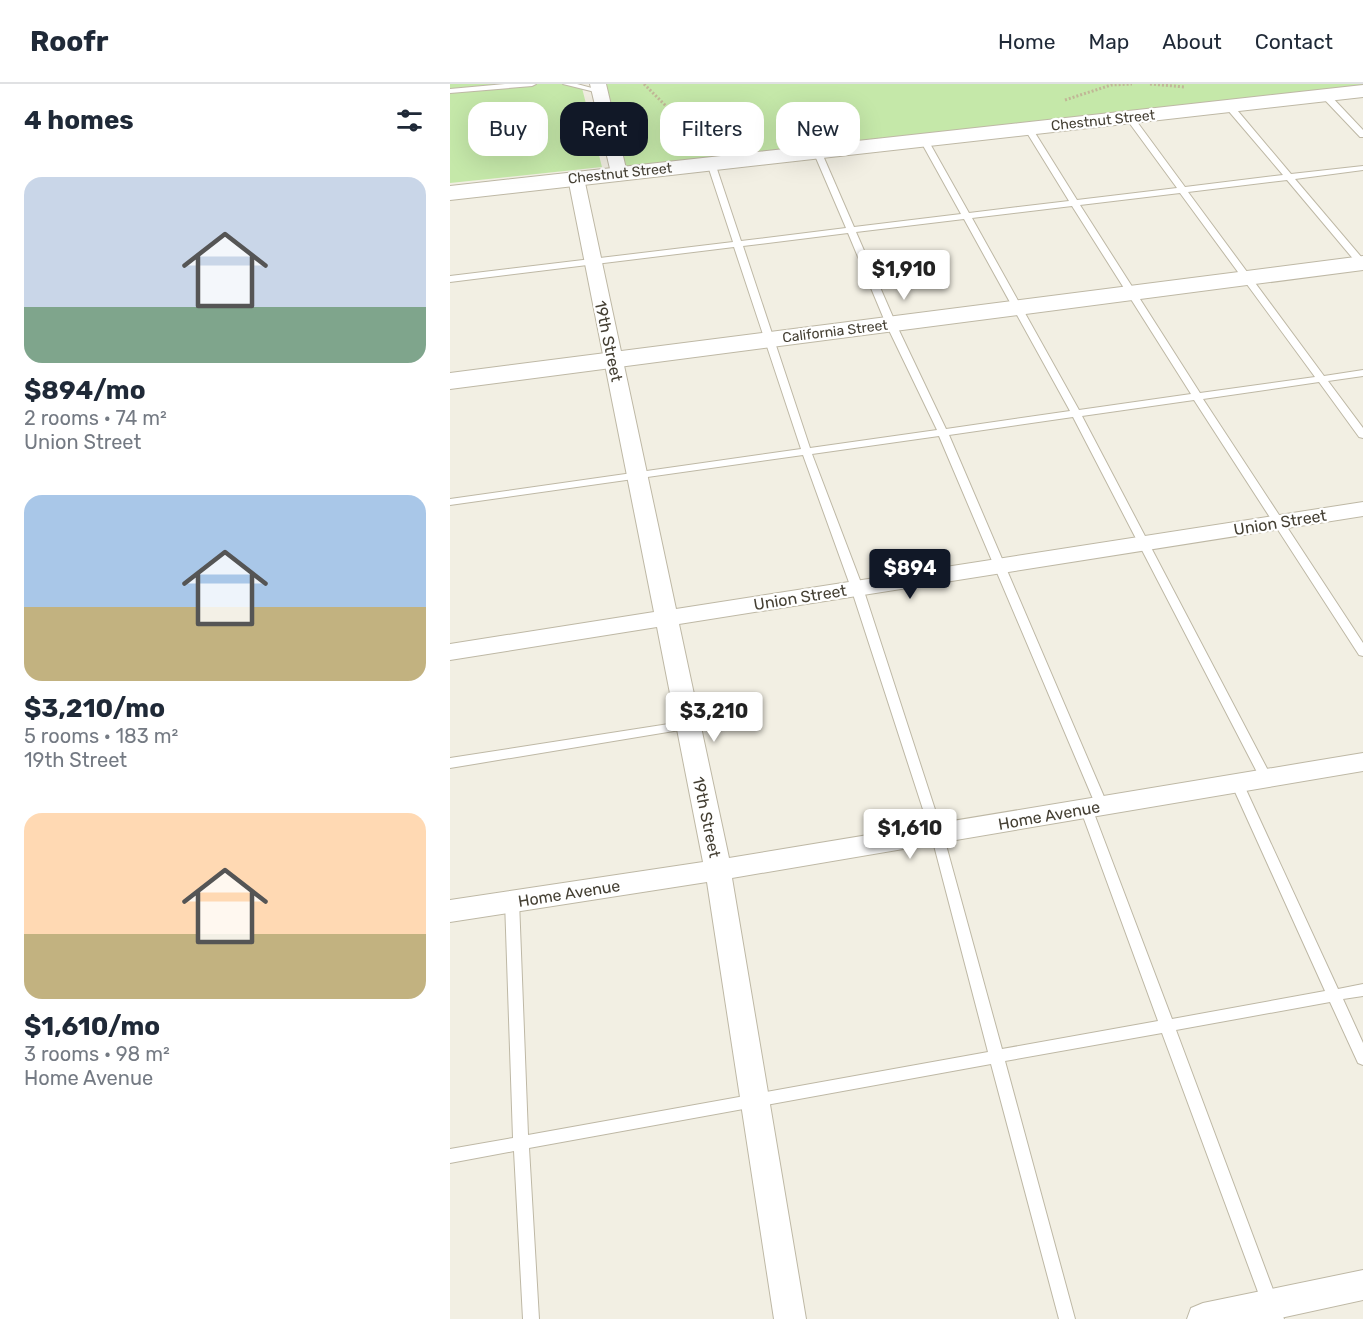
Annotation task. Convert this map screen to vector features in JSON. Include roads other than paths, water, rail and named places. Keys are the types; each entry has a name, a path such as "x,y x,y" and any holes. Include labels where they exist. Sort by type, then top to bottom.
{"street":[{"path":"598,88 619,173"},
{"name":"Chestnut Street","path":"860,147 1325,95 1359,88"},
{"name":"Chestnut Street","path":"450,193 776,156"},
{"name":"19th Street","path":"576,178 718,870 790,1319"},
{"name":"California Street","path":"450,381 1362,264"},
{"name":"Union Street","path":"450,652 1363,509"},
{"name":"Home Avenue","path":"450,910 718,870 1363,762"},
{"path":"1203,1319 1273,1312 1363,1286"}],"lane":[{"path":"456,89 532,84"},
{"path":"567,84 598,88"},
{"path":"1325,95 1363,135"},
{"path":"1229,106 1362,264"},
{"path":"1129,117 1363,435"},
{"path":"1028,128 1130,293 1363,652"},
{"path":"924,140 1076,414 1266,778"},
{"path":"819,156 891,324 943,433 1000,566 1094,807 1165,1027 1273,1312"},
{"path":"711,163 768,340 857,588 937,834 1067,1319"},
{"path":"450,279 1363,168"},
{"path":"450,502 1363,373"},
{"path":"450,763 688,725"},
{"path":"1237,783 1363,1059"},
{"path":"512,901 521,1143 531,1319"},
{"path":"450,1156 1363,990"}]}
